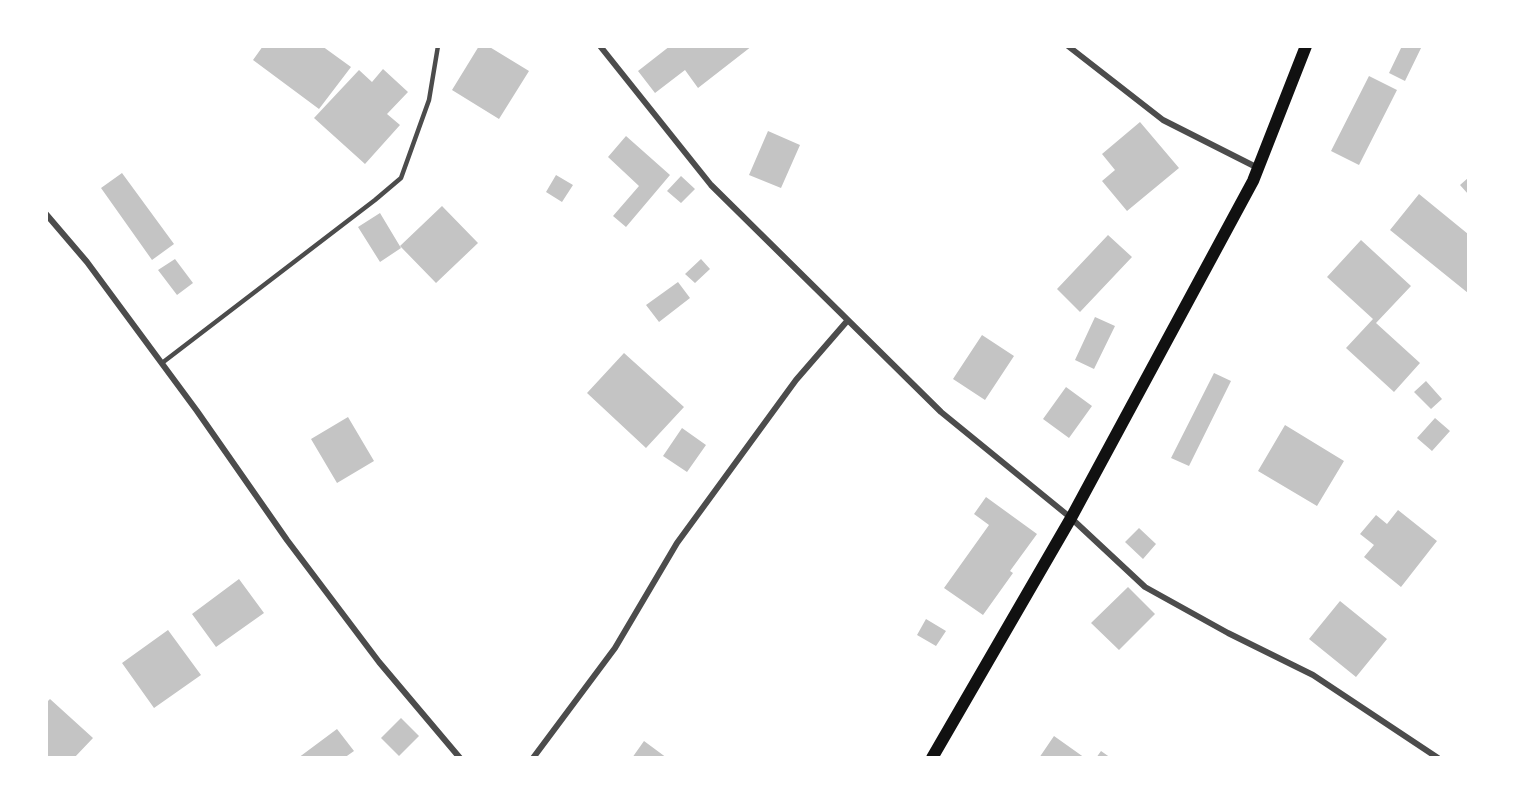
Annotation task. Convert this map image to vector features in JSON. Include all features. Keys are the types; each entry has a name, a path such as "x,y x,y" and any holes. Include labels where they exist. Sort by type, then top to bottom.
{"main road":[{"path":"932,758 1071,518 1258,168 1306,46"}],"street":[{"path":"600,46 711,185 941,412 1071,518 1145,587 1228,633 1313,675 1438,758"},
{"path":"1068,46 1163,120 1258,168"},
{"path":"46,214 87,262 162,363 287,540 379,662 460,758"},
{"path":"533,758 615,648 677,543 796,380 848,320"}],"lane":[{"path":"162,363 401,178 429,100 438,46"}],"building":[{"path":"263,46 322,46 351,67 319,109 253,60"},
{"path":"479,46 488,46 529,71 499,119 452,90"},
{"path":"670,46 752,46 698,88 685,70 655,93 638,71"},
{"path":"1402,46 1422,46 1405,81 1389,73"},
{"path":"383,69 408,92 387,114 400,125 365,164 314,118 359,70 372,82"},
{"path":"1369,76 1397,90 1359,165 1331,151"},
{"path":"1140,122 1179,168 1127,211 1102,181 1115,170 1102,154"},
{"path":"768,131 800,145 781,188 749,175"},
{"path":"626,136 670,175 626,227 613,216 639,186 608,157"},
{"path":"122,173 174,244 152,260 101,188"},
{"path":"556,175 573,185 562,202 546,192"},
{"path":"681,176 695,189 681,203 667,191"},
{"path":"1468,178 1468,194 1460,185"},
{"path":"1419,194 1468,234 1468,293 1390,230"},
{"path":"442,206 478,243 436,283 400,246"},
{"path":"380,213 401,248 380,262 358,227"},
{"path":"1108,235 1132,257 1080,312 1057,289"},
{"path":"1361,240 1411,286 1376,323 1420,363 1394,392 1346,348 1373,319 1327,277"},
{"path":"175,259 193,283 177,295 158,270"},
{"path":"701,259 710,269 695,283 685,274"},
{"path":"678,282 690,298 659,322 646,305"},
{"path":"1095,317 1115,326 1094,369 1075,360"},
{"path":"982,335 1014,356 985,400 953,379"},
{"path":"624,353 684,407 646,448 587,393"},
{"path":"1214,373 1231,381 1189,466 1171,458"},
{"path":"1426,381 1442,399 1431,409 1414,392"},
{"path":"1066,387 1092,406 1069,438 1043,419"},
{"path":"348,417 374,461 337,483 311,439"},
{"path":"1435,418 1450,431 1432,451 1417,438"},
{"path":"1285,425 1344,461 1317,506 1258,471"},
{"path":"682,428 706,445 687,472 663,456"},
{"path":"986,497 1037,534 1010,571 1013,573 983,615 944,588 989,525 974,514"},
{"path":"1398,510 1437,541 1401,587 1364,557 1374,545 1360,534 1376,515 1387,524"},
{"path":"1139,528 1156,544 1143,559 1125,542"},
{"path":"239,579 264,613 216,647 192,614"},
{"path":"1128,587 1155,614 1119,650 1091,623"},
{"path":"1340,601 1387,639 1356,677 1309,639"},
{"path":"926,619 946,631 936,646 917,635"},
{"path":"168,630 201,675 154,708 122,663"},
{"path":"50,699 93,738 74,758 46,758 46,703"},
{"path":"401,718 419,736 399,756 381,738"},
{"path":"337,729 354,751 344,758 298,758"},
{"path":"1054,736 1085,758 1039,758"},
{"path":"644,741 667,758 632,758"},
{"path":"1101,751 1111,758 1096,758"}]}
